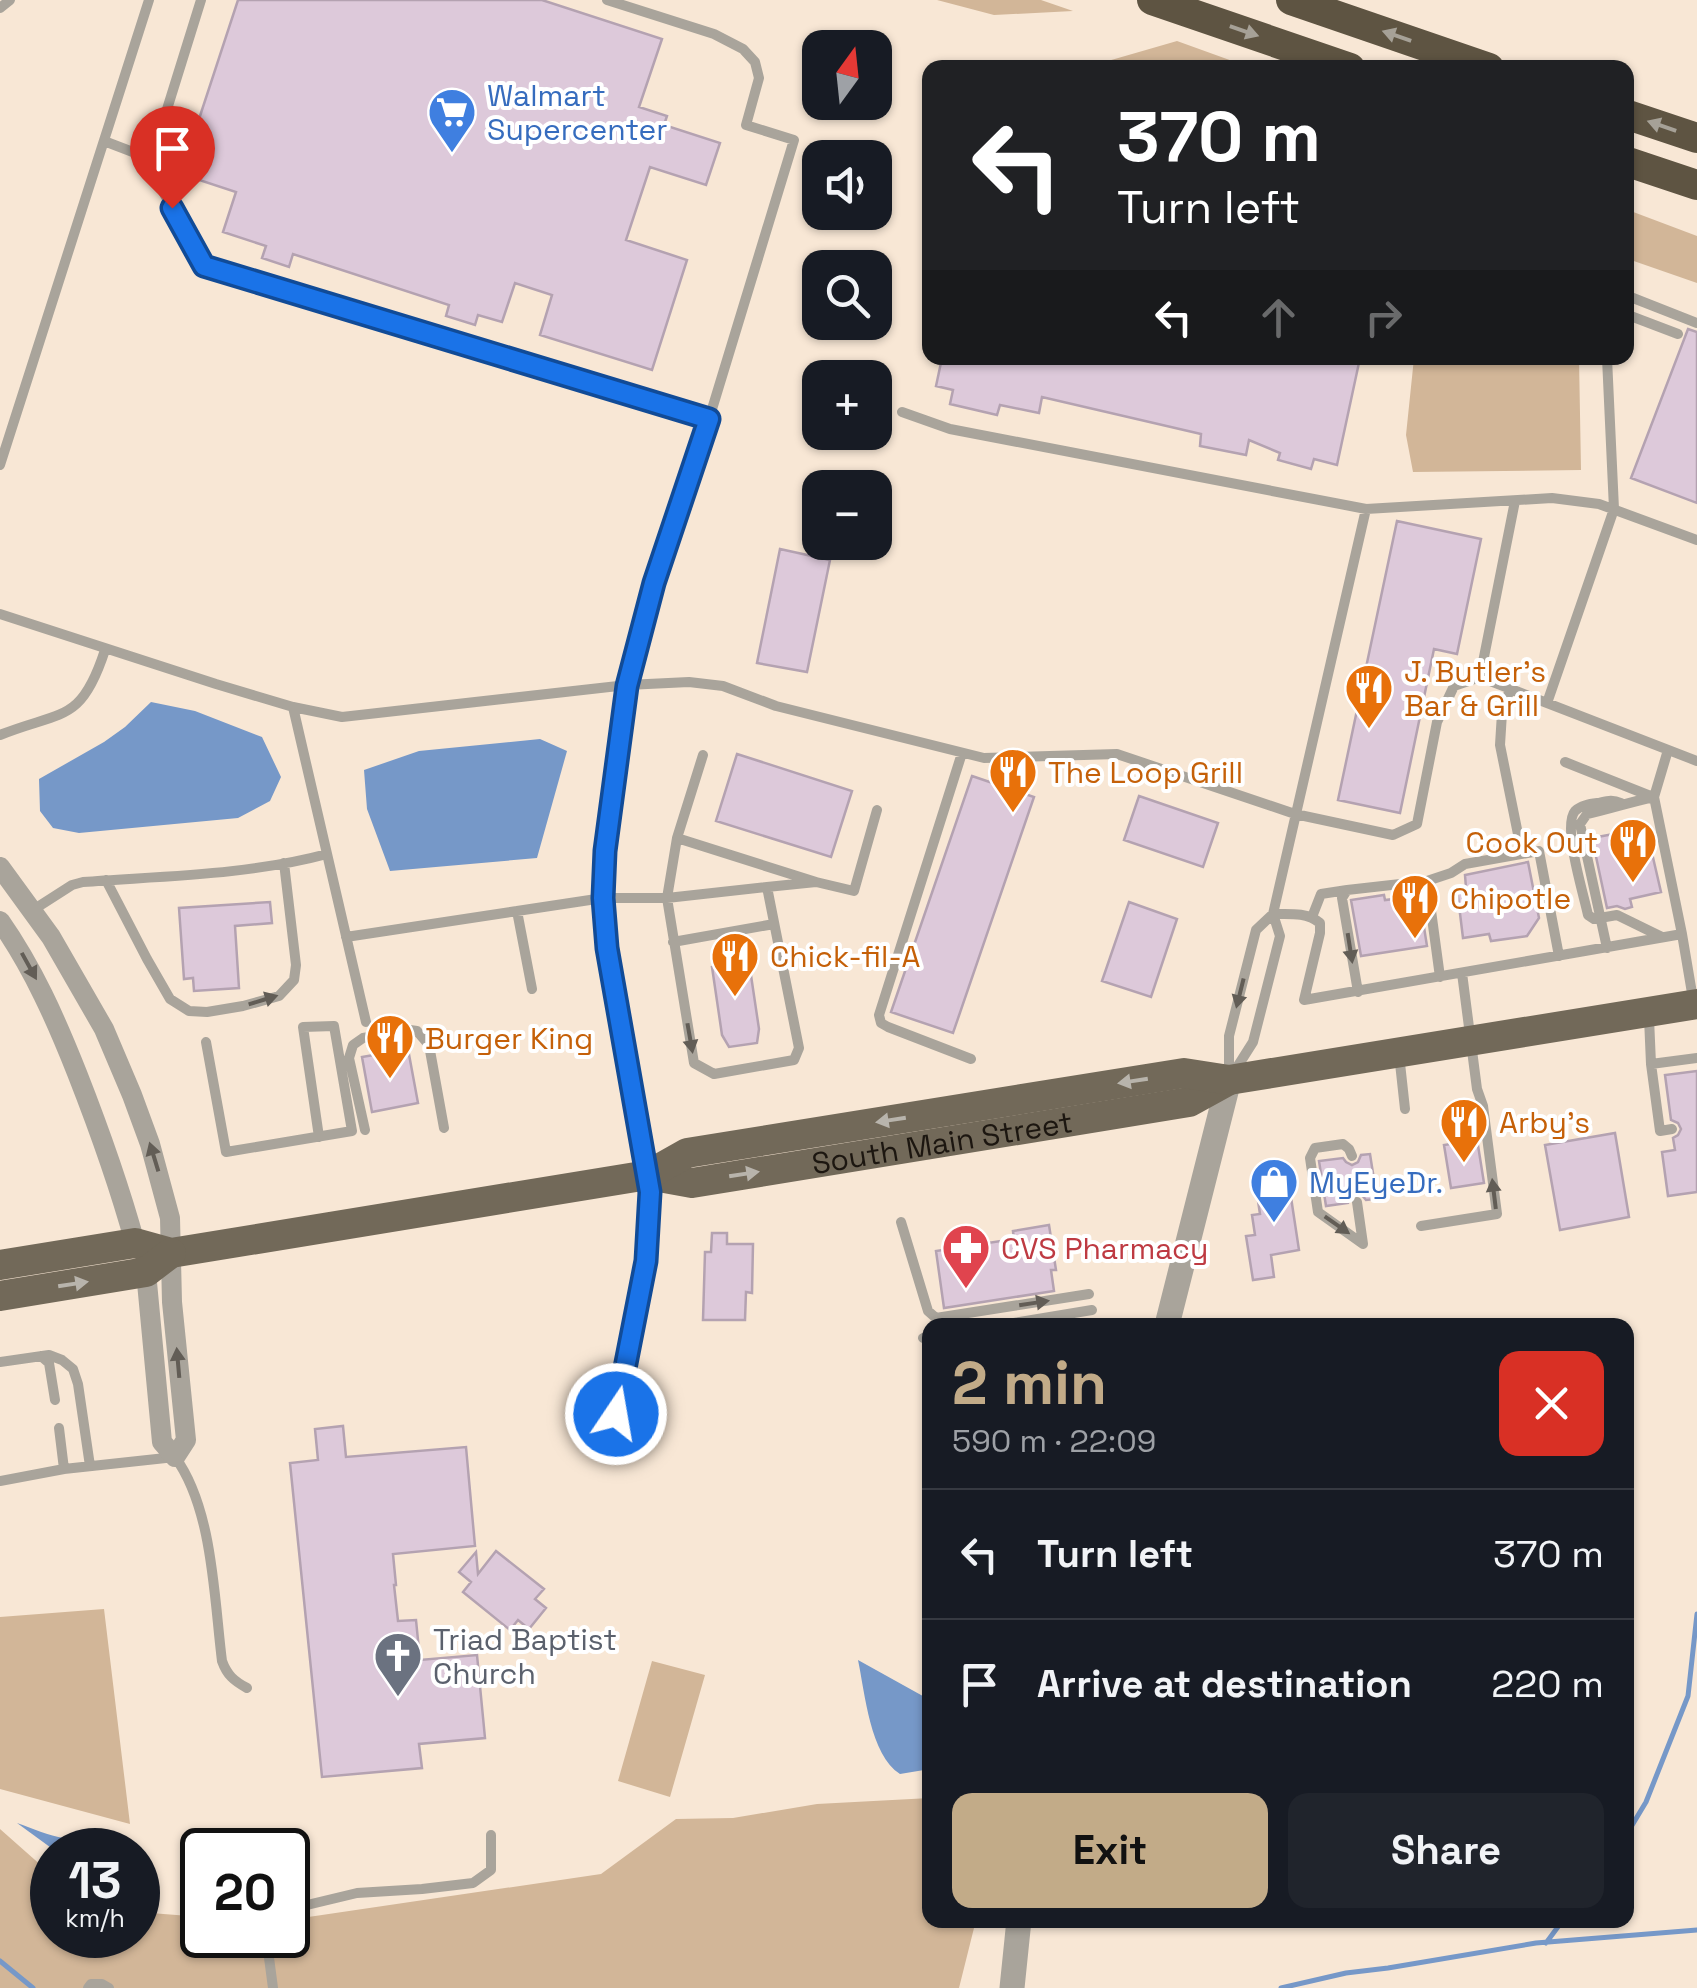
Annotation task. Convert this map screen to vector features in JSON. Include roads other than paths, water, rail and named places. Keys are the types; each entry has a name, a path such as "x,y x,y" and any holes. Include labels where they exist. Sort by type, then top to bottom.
{"highway":[{"path":"1152,0 1327,60"},
{"path":"1291,0 1466,60"},
{"path":"1634,116 1697,138"},
{"path":"1634,164 1697,186"}],"main road":[{"name":"South Main Street","path":"0,1264 134,1243 171,1253 648,1175 687,1154 1184,1072 1229,1080 1696,1004"},
{"name":"South Main Street","path":"0,1296 146,1272 171,1253"}],"street":[{"path":"0,867 33,910 104,1029 150,1144 168,1207 172,1302 186,1440 175,1457 162,1442 146,1272 110,1157 39,984 0,921"},
{"path":"1169,1318 1229,1080"},
{"path":"1012,1988 1017,1928"}],"lane":[{"path":"0,8 10,0"},
{"path":"0,466 150,0"},
{"path":"201,0 149,167 204,266 709,419"},
{"path":"608,0 714,34 743,49 760,78 746,126 794,140 709,419 654,583 627,686 605,851 603,898 607,948 648,1175 650,1208 646,1261 616,1414"},
{"path":"104,142 151,159"},
{"path":"1634,298 1697,323"},
{"path":"1634,317 1678,334"},
{"path":"1547,703 1614,509 1607,365"},
{"path":"902,412 950,429 1366,509 1552,498 1599,504 1697,540"},
{"path":"1480,676 1515,501"},
{"path":"1229,1080 1253,1042 1280,936 1273,914 1366,509"},
{"path":"0,614 293,708 342,717 689,682 723,686 776,706 984,758 1117,754 1295,814 1392,835 1417,824 1438,722 1454,686 1480,676 1697,762"},
{"path":"0,735 65,714 93,682 105,650"},
{"path":"1510,688 1502,714 1500,745 1522,854"},
{"path":"293,708 366,1022"},
{"path":"1668,750 1654,797 1696,1004"},
{"path":"962,753 880,1016 881,1023 888,1028 971,1059"},
{"path":"702,755 677,838 667,898 694,1063 714,1074 794,1060 799,1048 767,887"},
{"path":"1564,762 1654,797"},
{"path":"1607,948 1580,824 1586,814 1654,797"},
{"path":"677,838 854,891 877,810"},
{"path":"1312,917 1321,894 1427,881 1465,864 1539,851 1559,956"},
{"path":"33,910 72,885 234,870 327,854"},
{"path":"106,880 170,998 189,1011 206,1012 279,996 294,980 296,965 284,863"},
{"path":"1427,881 1440,977"},
{"path":"346,937 603,898 667,898 816,882"},
{"path":"1347,890 1342,898 1358,992"},
{"path":"517,911 532,989"},
{"path":"1229,1080 1229,1036 1256,930 1273,914 1300,914 1320,923 1304,1000 1682,934"},
{"path":"1600,918 1618,915 1663,937"},
{"path":"673,942 774,924"},
{"path":"1422,1226 1497,1214 1462,973"},
{"path":"1648,1012 1652,1064 1662,1099 1660,1131 1672,1128"},
{"path":"319,1137 303,1027 334,1026 358,1131"},
{"path":"358,1131 350,1052 357,1040 410,1030 429,1046 444,1128"},
{"path":"206,1042 226,1152 358,1131"},
{"path":"1399,1052 1405,1108"},
{"path":"1652,1064 1697,1058"},
{"path":"1352,1156 1343,1144 1315,1148 1310,1158 1318,1212 1364,1244 1357,1202"},
{"path":"901,1222 924,1300 936,1318 1089,1294"},
{"path":"1043,1318 1092,1310"},
{"path":"41,1356 50,1363 55,1400"},
{"path":"0,1362 56,1357 73,1369 90,1466"},
{"path":"59,1428 64,1469"},
{"path":"0,1481 64,1469 175,1457 187,1473 202,1522 222,1661 234,1681 247,1688"},
{"path":"310,1904 357,1893 474,1883 491,1870 491,1835"},
{"path":"269,1958 273,1988"},
{"path":"88,1988 91,1984 102,1984 109,1988"}],"water":[{"path":"151,702 195,711 262,737 281,777 270,801 238,818 79,833 53,828 40,811 39,779 104,742"},
{"path":"540,739 567,751 537,858 390,871 367,809 364,770 419,751"},
{"path":"858,1660 922,1696 922,1770 900,1774 890,1765 870,1722"}],"waterway":[{"path":"1634,1822 1646,1802 1688,1696 1697,1614"},
{"path":"1546,1943 1557,1928"},
{"path":"1281,1988 1346,1973 1536,1943 1697,1930"},
{"path":"0,1961 33,1988"}],"place":[{"name":"Walmart Supercenter","path":"452,154"},
{"name":"J. Butler's Bar & Grill","path":"1369,730"},
{"name":"The Loop Grill","path":"1013,814"},
{"name":"Cook Out","path":"1633,884"},
{"name":"Chipotle","path":"1415,940"},
{"name":"Chick-fil-A","path":"735,998"},
{"name":"Burger King","path":"390,1080"},
{"name":"Arby's","path":"1464,1164"},
{"name":"MyEyeDr.","path":"1274,1224"},
{"name":"CVS Pharmacy","path":"966,1290"},
{"name":"Triad Baptist Church","path":"398,1698"}]}
